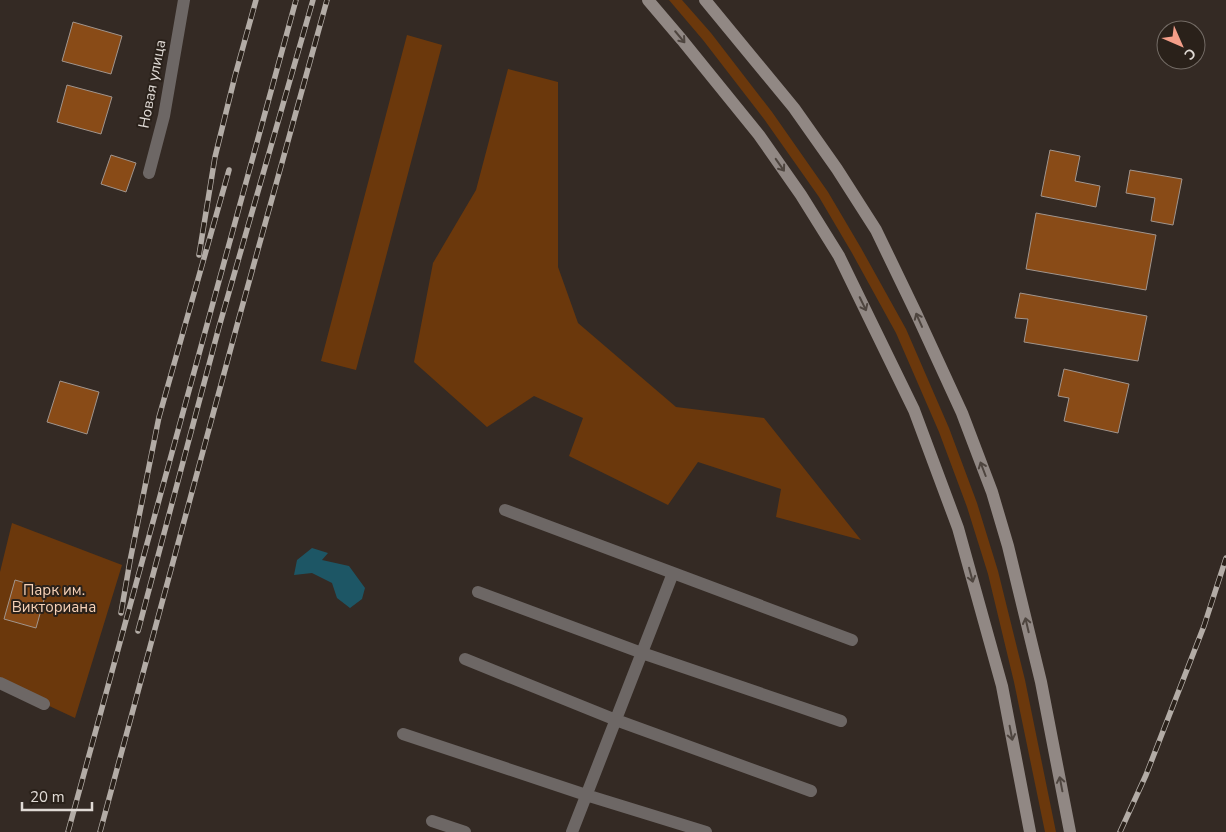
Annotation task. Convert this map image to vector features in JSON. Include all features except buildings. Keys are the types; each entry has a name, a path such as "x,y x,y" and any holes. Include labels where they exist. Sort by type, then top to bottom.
{"main road":[{"path":"648,0 759,135 801,195 839,256 914,410 958,528 1002,686 1030,832"},
{"path":"705,0 794,108 876,230 962,413 992,492 1008,546 1041,682 1070,832"}],"street":[{"name":"Новая улица","path":"149,173 164,116 184,0"},
{"path":"505,510 852,640"},
{"path":"572,832 674,573"},
{"path":"478,592 642,653 841,721"},
{"path":"465,660 616,720 811,791"},
{"path":"0,683 44,704"},
{"path":"403,734 586,795 706,832"},
{"path":"432,821 465,832"}],"green space":[{"path":"669,0 682,0 711,33 772,112 828,192 906,329 949,428 977,503 998,571 1025,680 1056,832 1045,832 1014,682 988,574 967,507 939,432 896,333 819,197 764,119 703,40"},
{"path":"407,35 442,45 356,370 321,361"},
{"path":"508,69 558,82 558,267 578,323 676,407 764,418 861,540 776,517 781,489 698,462 668,505 569,456 583,418 534,396 487,427 414,362 433,263 476,190"},
{"name":"Парк им. Викториана","path":"12,523 122,565 75,718 0,683 0,572"}],"water":[{"path":"312,548 328,553 322,560 349,566 365,588 362,599 350,608 337,598 332,583 312,573 294,575 297,560"}],"railway":[{"path":"199,255 215,157 256,0"},
{"path":"68,832 296,0"},
{"path":"138,631 219,327 313,0"},
{"path":"100,832 327,0"},
{"path":"121,613 159,417 229,170"},
{"path":"1120,832 1146,775 1204,626 1226,558"}]}
